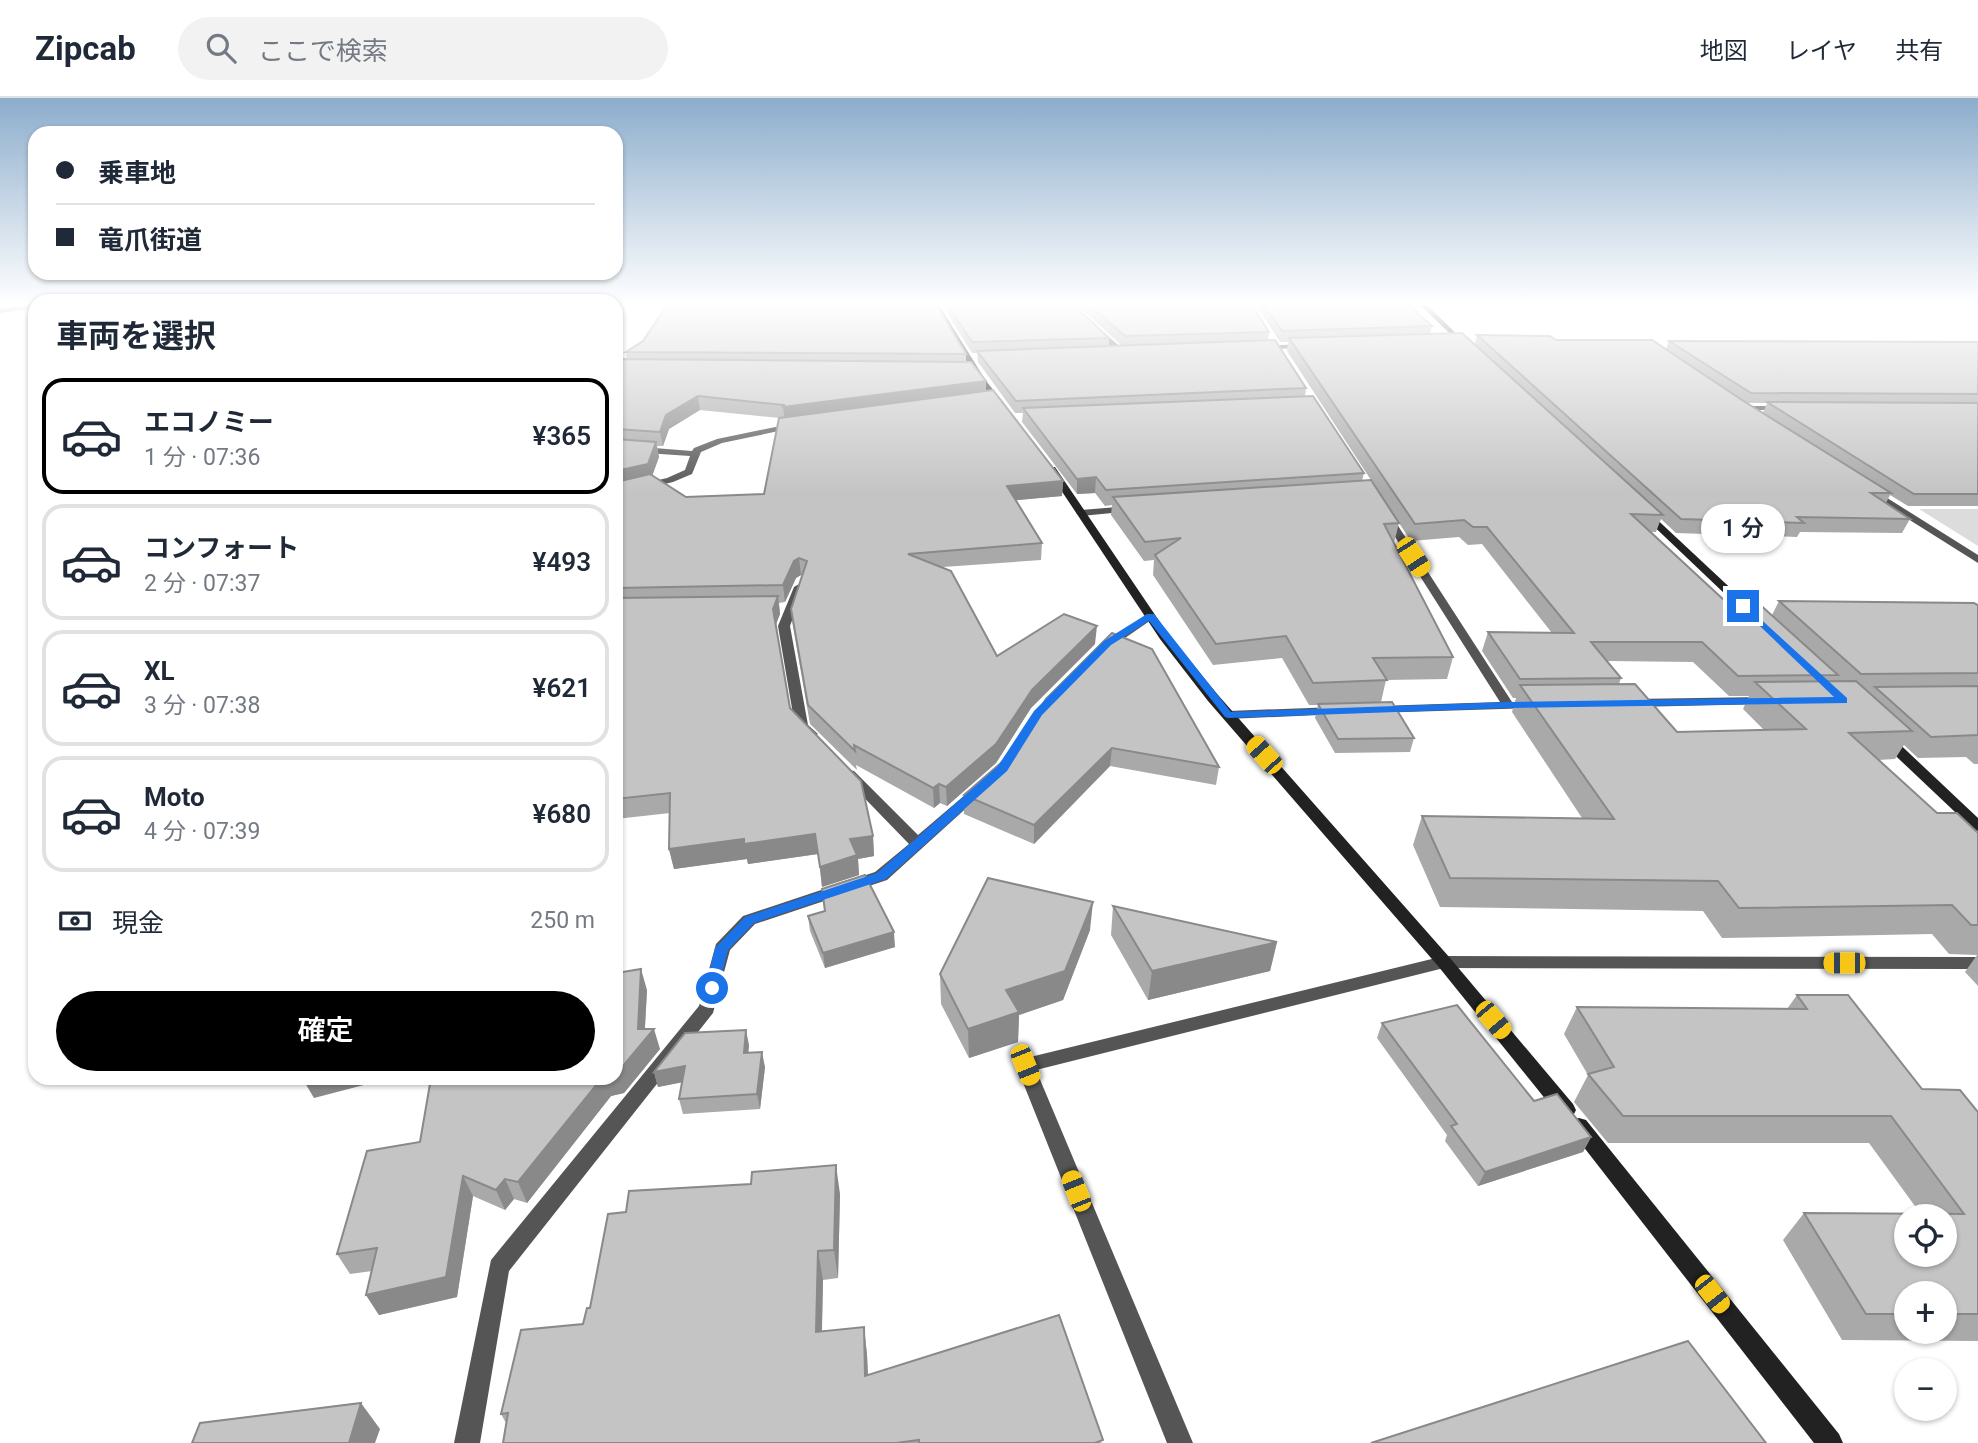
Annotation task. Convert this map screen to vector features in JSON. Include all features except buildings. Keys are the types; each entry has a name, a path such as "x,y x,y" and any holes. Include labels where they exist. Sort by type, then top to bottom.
{"street":[{"path":"975,368 989,399 1011,418"},
{"path":"1731,401 1764,422"},
{"path":"1741,408 1797,408"},
{"path":"623,491 670,480 689,472 697,450 720,441 808,423"},
{"path":"623,449 696,454"},
{"path":"1042,456 1150,616 1228,715 1444,961 1519,1051 1830,1443"},
{"path":"1865,488 1978,560"},
{"path":"1632,501 1763,625"},
{"path":"1379,504 1508,705"},
{"path":"1081,513 1137,509"},
{"path":"802,580 784,608 783,626 802,726 822,746"},
{"path":"1098,652 1107,643 1150,616"},
{"path":"1620,704 1774,701"},
{"path":"1228,715 1550,705"},
{"path":"1872,727 1978,826"},
{"path":"841,765 918,844"},
{"path":"467,1443 499,1267 707,1008 722,948 749,920 881,876 984,785"},
{"path":"1180,1443 1025,1065 1444,961 1978,963"}],"shaded area":[{"path":"1919,509 1978,509 1978,546"}],"route":[{"path":"712,988 722,948 749,920 881,876 1003,768 1038,713 1107,643 1150,616 1228,715 1508,705 1844,700 1743,606"}]}
